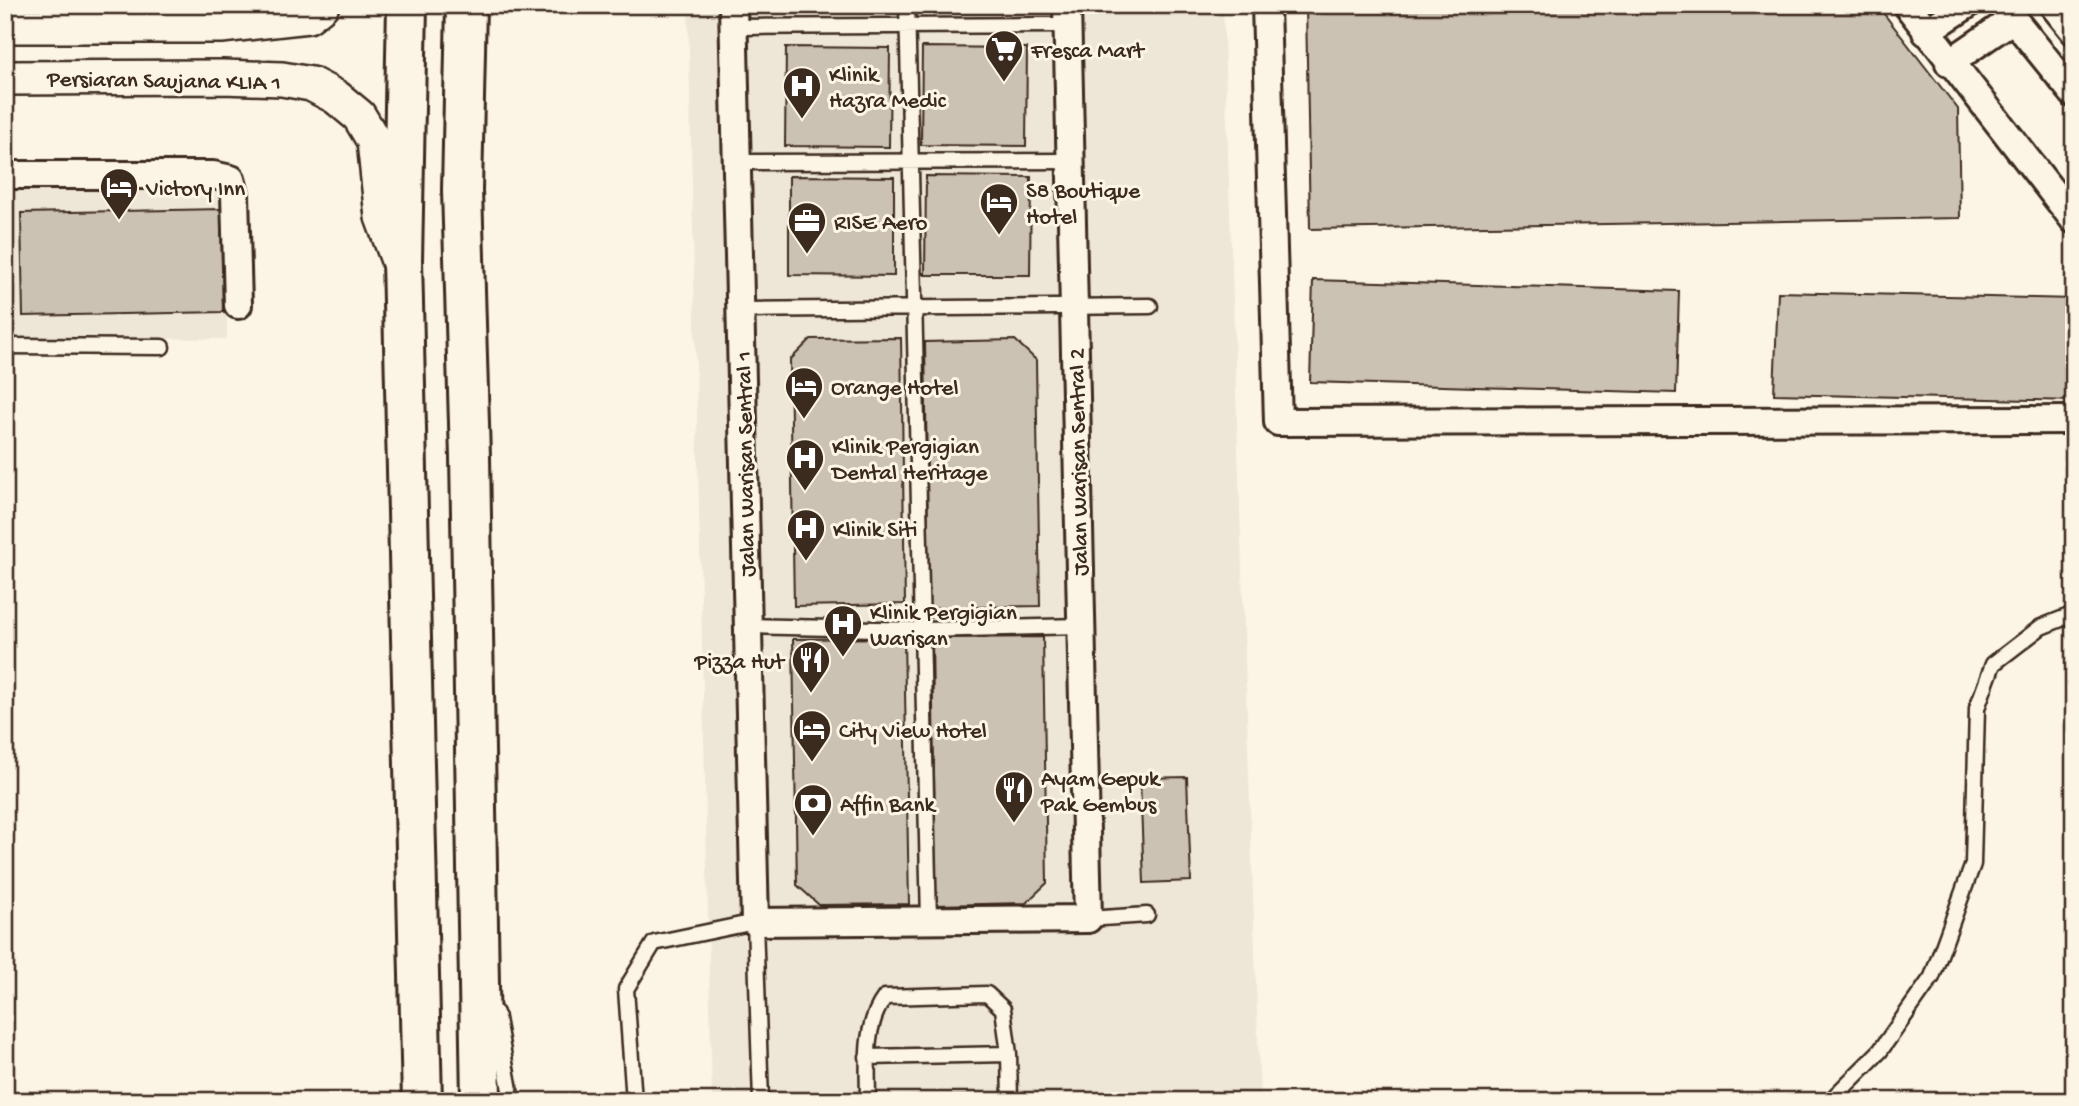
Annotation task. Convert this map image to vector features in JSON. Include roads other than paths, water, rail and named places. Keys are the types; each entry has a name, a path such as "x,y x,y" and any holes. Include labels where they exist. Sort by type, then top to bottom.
{"highway":[{"path":"407,5 402,271 422,1101"},
{"path":"466,5 462,190 470,457 475,898 481,1101"}],"street":[{"path":"5,26 221,26 308,16 322,5"},
{"path":"1266,5 1278,422 2074,420"},
{"path":"1907,5 1949,63 2074,220"},
{"path":"1926,32 1966,5"},
{"path":"2053,5 2074,31"},
{"path":"1949,63 2008,12 2074,94"},
{"name":"Jalan Warisan Sentral 2","path":"1067,15 1088,919"},
{"name":"Jalan Warisan Sentral 1","path":"733,16 755,922"},
{"name":"Persiaran Saujana KLIA 1","path":"5,78 223,77 282,79 311,84 336,97 359,116 374,141 382,216 402,271"},
{"path":"5,175 213,175 230,179 235,194 238,305"},
{"path":"755,922 1088,919"}],"lane":[{"path":"907,5 929,921"},
{"path":"733,16 908,26 1067,15"},
{"path":"737,162 1070,162"},
{"path":"741,310 1150,306"},
{"path":"5,346 162,347"},
{"path":"1830,1101 1880,1051 1932,977 1973,864 1977,708 1993,664 2041,626 2074,614"},
{"path":"748,626 922,630 1081,626"},
{"path":"475,898 512,1101"},
{"path":"1088,919 1147,915"},
{"path":"634,1101 626,989 654,943 755,922 761,1101"},
{"path":"868,1101 867,1057 873,1013 884,997 986,994 1003,1009 1009,1054 1010,1101"},
{"path":"867,1057 1009,1054"}],"place":[{"name":"Fresca Mart","path":"1004,83"},
{"name":"Klinik Hazra Medic","path":"802,120"},
{"name":"Victory Inn","path":"119,221"},
{"name":"S8 Boutique Hotel","path":"999,236"},
{"name":"RISE Aero","path":"807,255"},
{"name":"Orange Hotel","path":"804,420"},
{"name":"Klinik Pergigian Dental Heritage","path":"805,492"},
{"name":"Klinik Siti","path":"806,562"},
{"name":"Klinik Pergigian Warisan","path":"843,658"},
{"name":"Pizza Hut","path":"811,694"},
{"name":"City View Hotel","path":"812,763"},
{"name":"Ayam Gepuk Pak Gembus","path":"1014,824"},
{"name":"Affin Bank","path":"813,837"}]}
